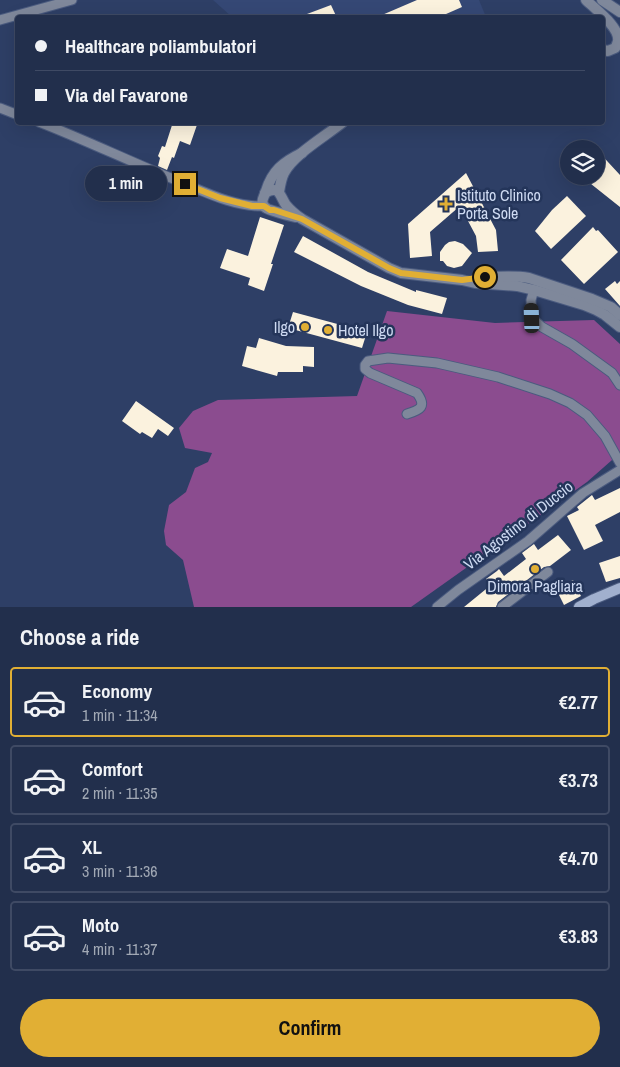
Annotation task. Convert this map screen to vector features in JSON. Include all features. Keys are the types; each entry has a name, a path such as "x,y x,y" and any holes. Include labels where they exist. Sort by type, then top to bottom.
{"main road":[{"path":"579,607 620,588"}],"street":[{"path":"18,15 72,0"},
{"path":"586,0 602,15"},
{"path":"602,0 620,12"},
{"path":"0,20 15,16"},
{"path":"605,18 618,34 615,48 605,50"},
{"path":"0,108 15,113"},
{"path":"46,125 220,198 252,206 264,206 270,210 302,219"},
{"path":"274,210 279,208 284,173 302,153 339,125"},
{"path":"264,206 262,200 268,182 278,168 288,159 302,153"},
{"path":"265,193 272,190 281,196 293,213 302,219 401,273 475,283 516,286 534,290 596,310 620,327"},
{"path":"462,280 498,276 529,278 592,299 611,307 620,315"},
{"path":"534,290 531,300 532,318 542,327 572,344 612,373 620,385"},
{"path":"407,414 419,410 422,405 422,400 417,393 370,373 365,368 368,360 388,358 437,363 498,376 550,394 570,403 587,415 605,436 620,463"},
{"name":"Via Agostino di Duccio","path":"437,607 528,541 583,494 620,470"},
{"path":"502,607 548,572"}],"shaded area":[{"path":"213,0 479,0 485,15 230,15"},
{"path":"387,311 495,323 594,320 620,344 620,453 587,482 411,607 194,607 183,560 166,545 164,531 169,505 186,492 195,468 208,462 212,453 185,448 179,428 193,411 218,400 357,396"}],"building":[{"path":"417,0 459,0 462,7 444,15 382,15"},
{"path":"331,5 336,15 304,15"},
{"path":"172,125 197,125 190,145 180,141 167,170 158,166 160,158 158,156 162,146 165,147"},
{"path":"605,159 620,175 620,207 592,185 605,185"},
{"path":"466,173 496,230 498,251 478,252 476,236 460,206 430,232 432,256 410,258 408,224"},
{"path":"567,196 586,216 551,249 535,231 552,210"},
{"path":"260,217 284,225 264,291 248,285 250,278 220,268 227,249 248,256"},
{"path":"593,227 618,252 584,284 561,260"},
{"path":"303,236 368,272 416,292 416,290 447,298 442,314 408,305 361,286 294,252"},
{"path":"455,241 463,244 472,253 462,266 454,268 440,261 440,252 449,242"},
{"path":"615,281 617,284 620,281 620,306 605,289"},
{"name":"Hotel Ilgo","path":"293,312 367,332 362,348 288,328"},
{"path":"259,338 286,346 314,347 314,367 303,366 303,372 278,372 277,376 242,366 247,346 256,348"},
{"path":"136,401 174,428 168,436 158,429 152,438 142,432 140,434 122,421"},
{"path":"620,488 620,512 595,525 603,541 584,550 567,516 579,510 577,507 592,495 595,500"},
{"path":"558,535 571,550 550,566 544,567 498,602 496,607 464,607 491,585 486,579 499,569 504,576 526,559 522,553 534,544 538,550"},
{"path":"620,556 620,578 606,582 599,563"},
{"path":"573,580 581,596 564,605 556,589"}],"place":[{"name":"Istituto Clinico Porta Sole","path":"446,204"},
{"name":"Ilgo","path":"305,327"},
{"name":"Hotel Ilgo","path":"328,330"},
{"name":"Dimora Pagliara","path":"535,569"}],"route":[{"path":"185,184 220,198 252,206 264,206 266,209 301,219 401,273 462,280 485,277"}]}
